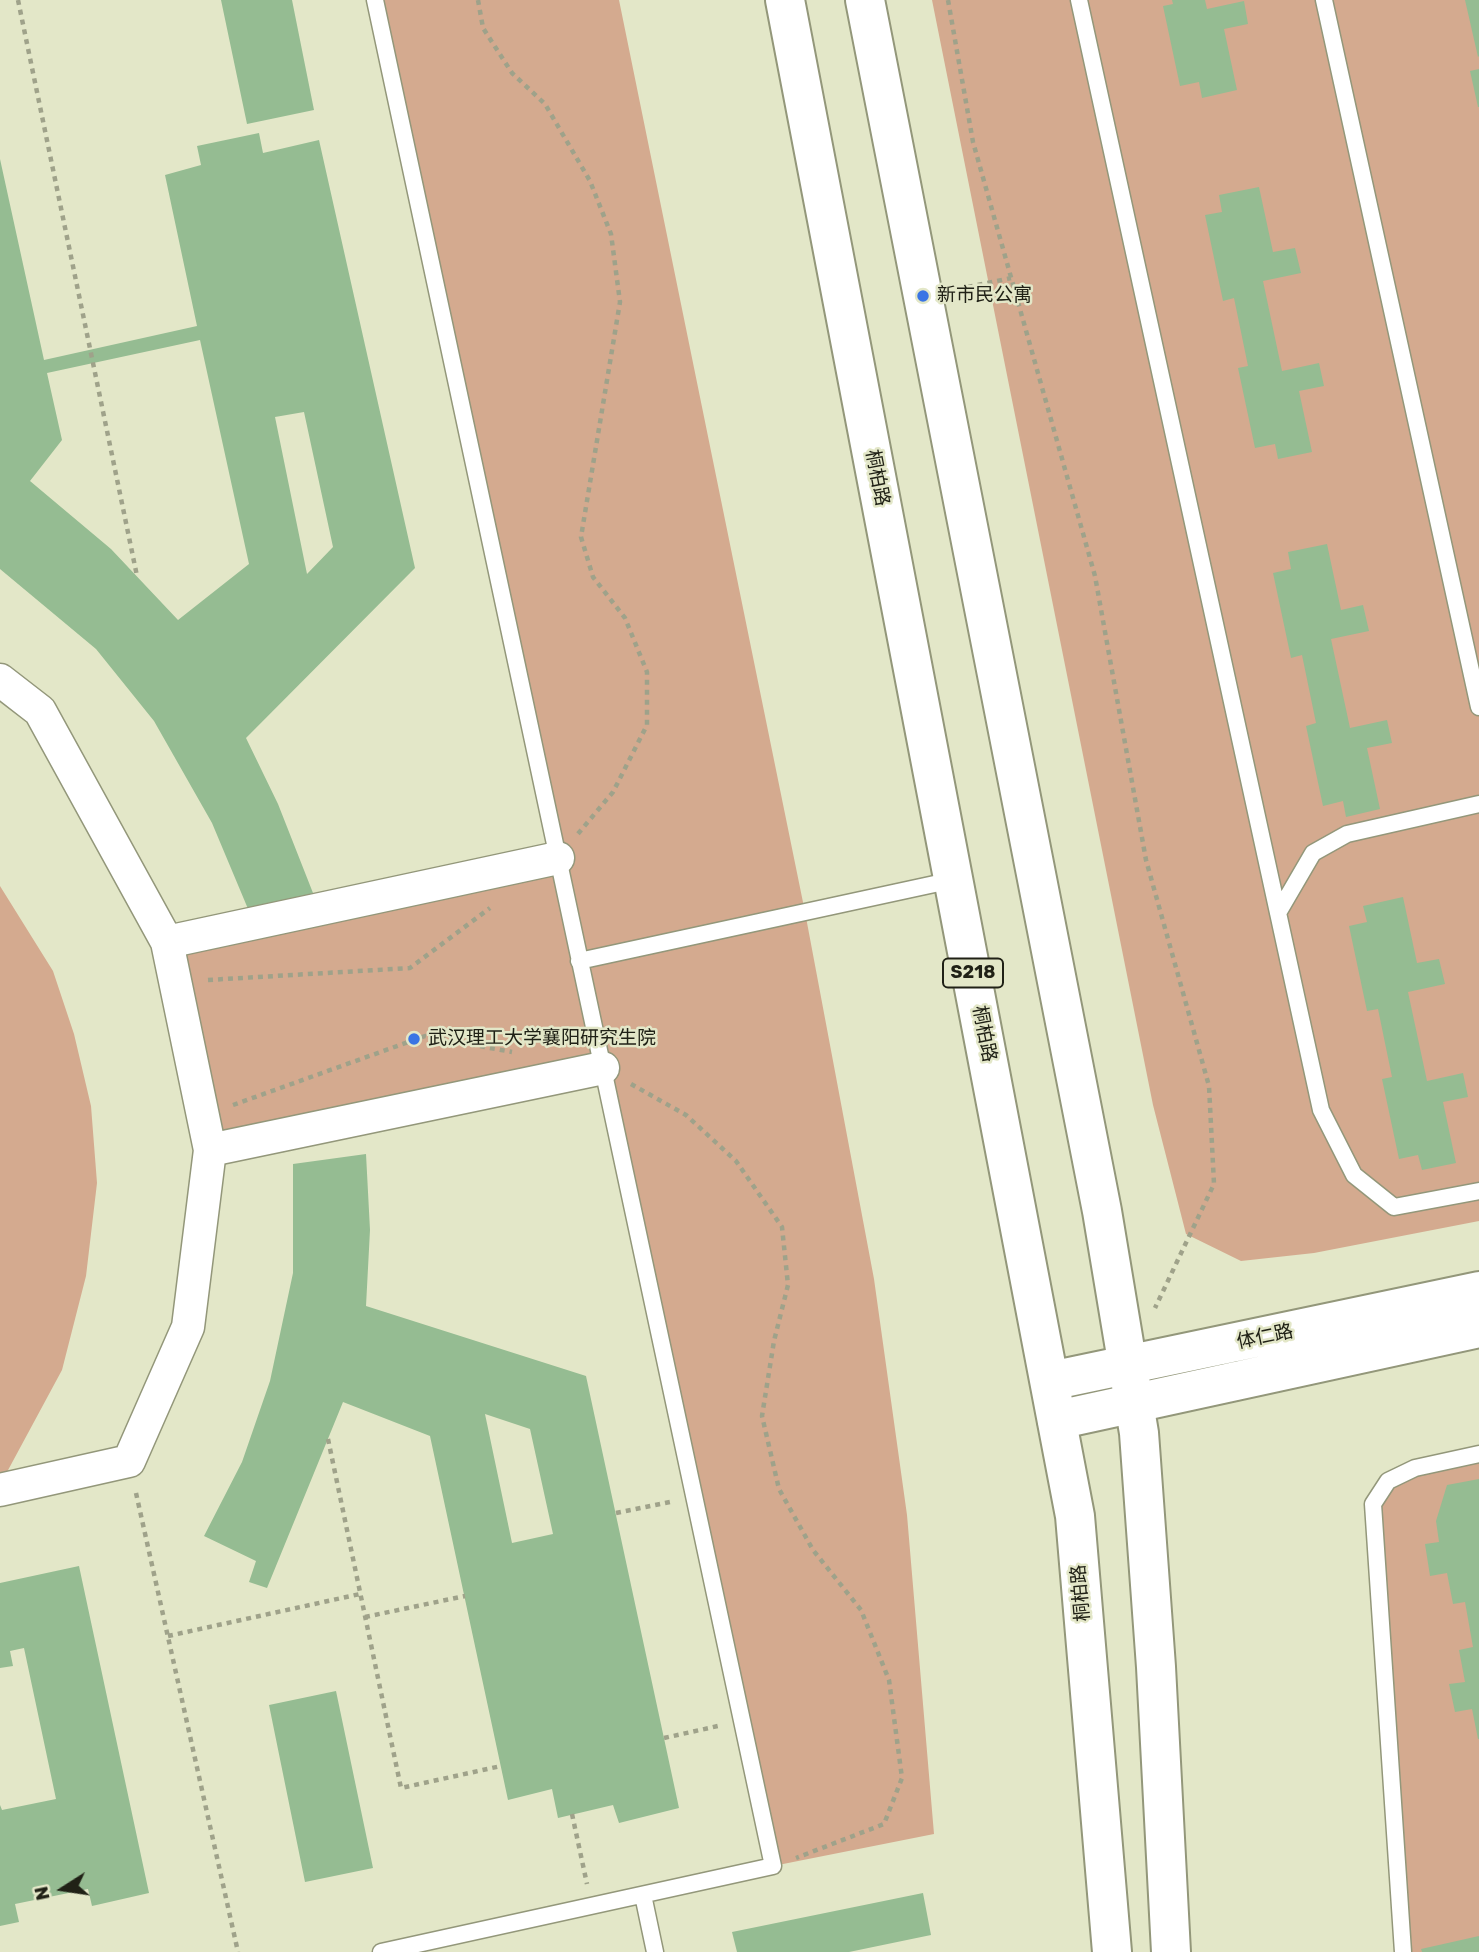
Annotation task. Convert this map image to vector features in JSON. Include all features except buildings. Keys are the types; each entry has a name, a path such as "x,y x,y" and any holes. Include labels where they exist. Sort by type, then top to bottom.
{"main road":[{"name":"桐柏路","path":"785,0 1075,1516 1111,1952"},
{"path":"865,0 1102,1211 1139,1433 1156,1667 1171,1952"},
{"name":"体仁路","path":"1057,1420 1131,1384 1479,1291"},
{"name":"体仁路","path":"1050,1381 1131,1384 1479,1328"}],"street":[{"path":"0,680 40,711 167,942 209,1150 188,1327 129,1461 0,1490"},
{"path":"167,942 558,858"},
{"path":"209,1150 603,1068"}],"lane":[{"path":"375,0 773,1866 381,1952"},
{"path":"1079,0 1321,1110 1354,1175 1394,1207 1479,1191"},
{"path":"1324,0 1479,707"},
{"path":"1278,913 1313,853 1347,834 1479,804"},
{"path":"579,961 955,880"},
{"path":"1403,1952 1373,1504 1388,1481 1406,1472 1479,1454"},
{"path":"643,1895 655,1952"}],"path":[{"path":"18,0 137,576"},
{"path":"478,0 483,28 512,73 545,104 590,181 611,234 620,302 581,537 593,577 625,618 648,672 647,725 613,792 558,858"},
{"path":"948,0 973,142 1096,576 1146,860 1209,1086 1214,1184 1151,1318"},
{"path":"923,296 1011,278"},
{"path":"175,981 410,968 494,905"},
{"path":"203,1115 425,1036 521,1053"},
{"path":"603,1068 686,1115 736,1161 782,1227 788,1285 774,1341 762,1416 779,1489 813,1550 861,1610 889,1680 902,1778 884,1824 773,1866"},
{"path":"328,1439 401,1788 501,1766"},
{"path":"129,1461 238,1952"},
{"path":"616,1513 694,1498"},
{"path":"167,1636 360,1594"},
{"path":"365,1617 465,1596"},
{"path":"664,1738 742,1721"},
{"path":"572,1814 592,1906"}],"shaded area":[{"path":"375,0 619,0 805,912 874,1279 907,1515 934,1834 773,1866 602,1068 210,1150 167,942 558,858"},
{"path":"932,0 1479,0 1479,1221 1314,1253 1241,1261 1186,1234 1153,1105"},
{"path":"0,886 53,971 74,1034 91,1106 97,1183 86,1276 62,1370 0,1485"},
{"path":"1479,1454 1479,1952 1402,1952 1373,1532 1388,1481"}],"place":[{"name":"新市民公寓","path":"923,296"},
{"name":"武汉理工大学襄阳研究生院","path":"414,1039"}]}
